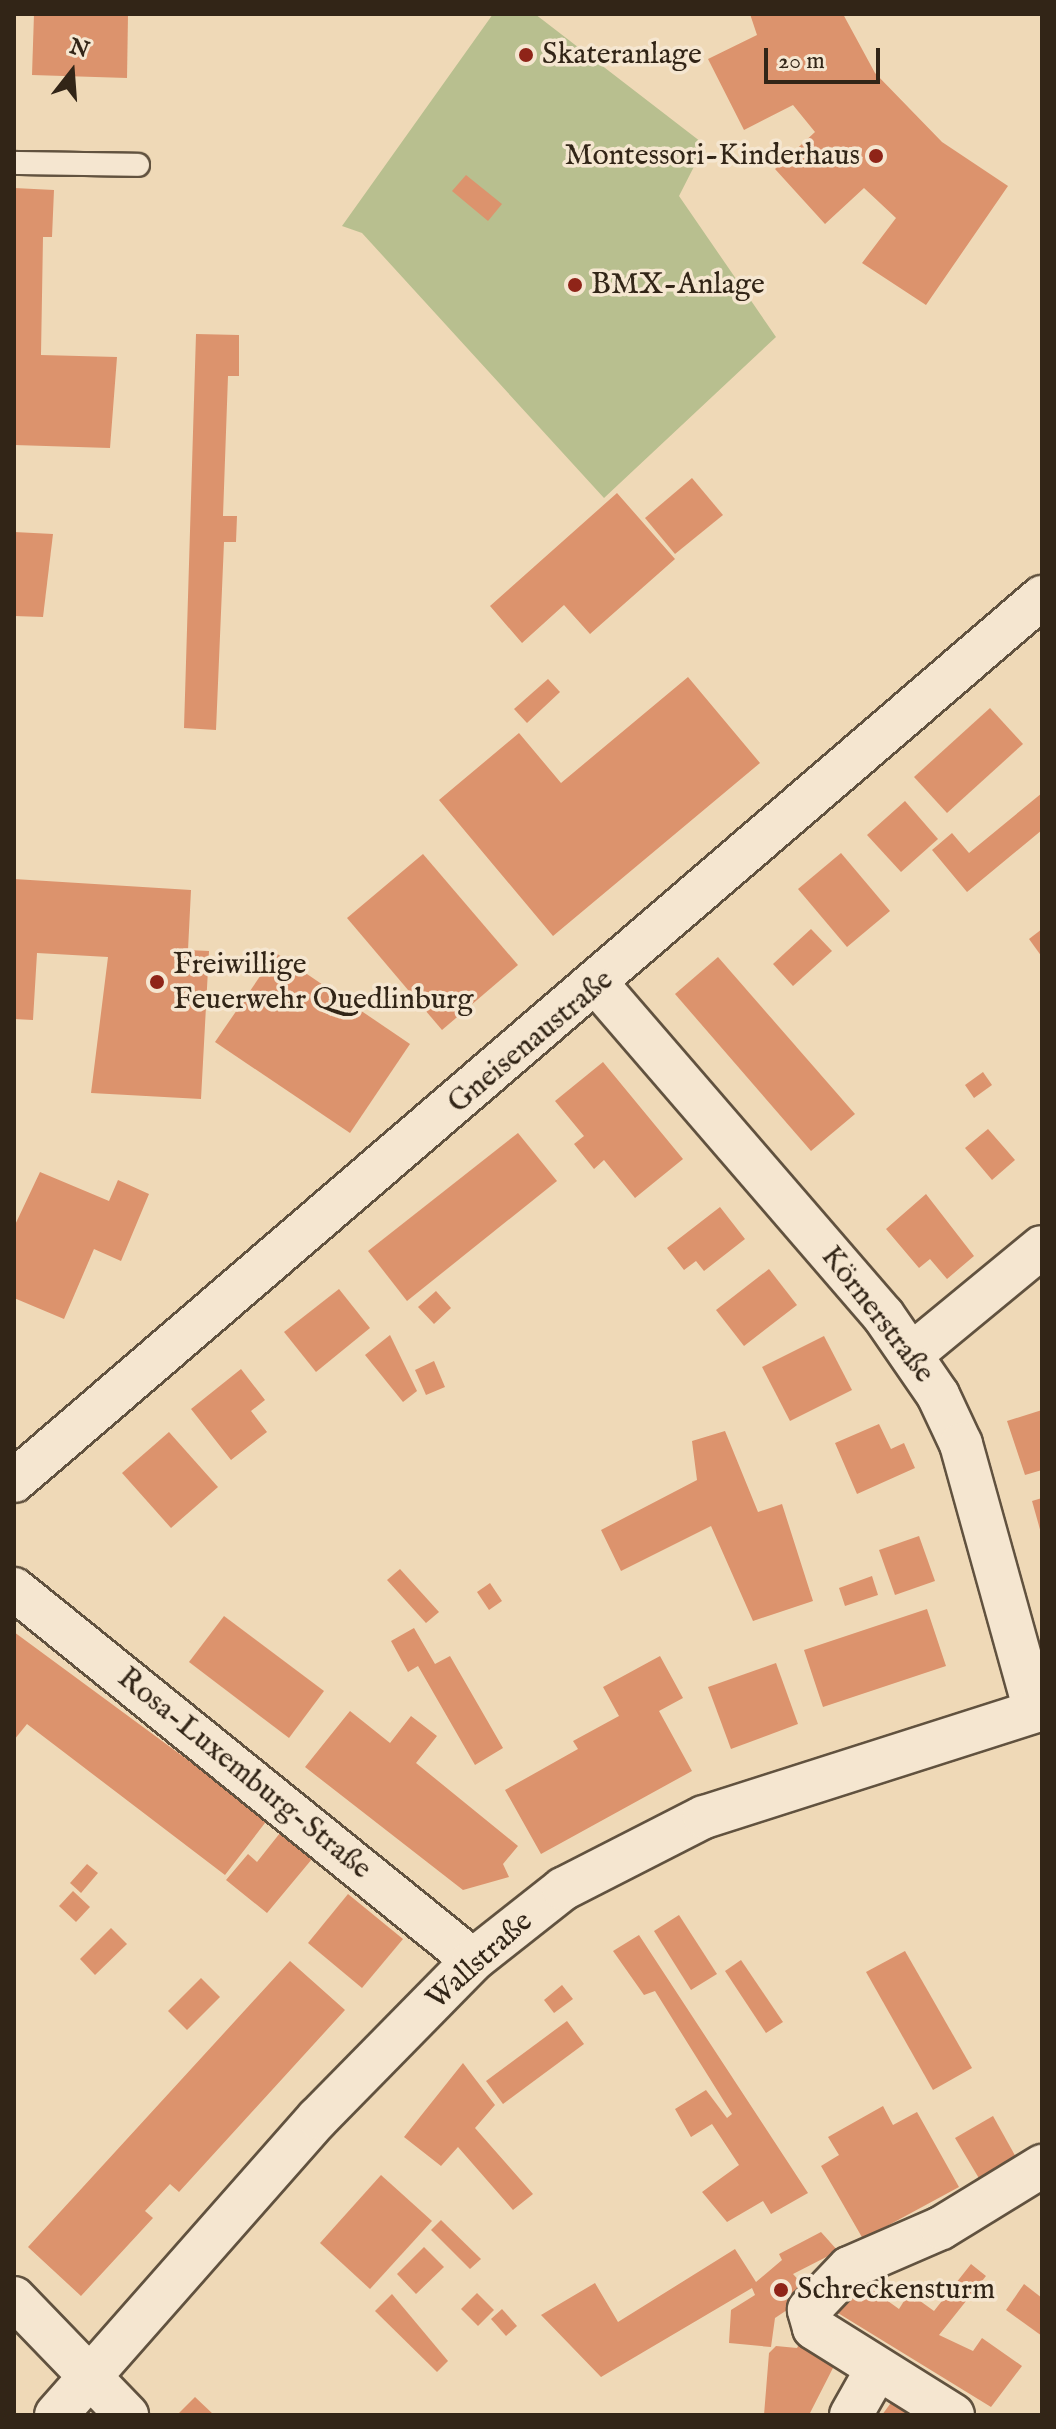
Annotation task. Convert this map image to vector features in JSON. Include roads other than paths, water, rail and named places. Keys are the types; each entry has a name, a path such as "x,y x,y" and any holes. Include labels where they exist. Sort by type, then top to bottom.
{"street":[{"name":"Gneisenaustraße","path":"14,1481 598,985 1042,597"},
{"name":"Körnerstraße","path":"598,985 912,1354 961,1444 1039,1710"},
{"path":"912,1354 1042,1247"},
{"name":"Rosa-Luxemburg-Straße","path":"14,1589 473,1960"},
{"name":"Wallstraße","path":"56,2415 318,2118 473,1960 563,1889 704,1817 1039,1710"},
{"path":"953,2415 814,2328 809,2310 849,2268 941,2228 1042,2166"},
{"path":"14,2298 92,2375 127,2415"},
{"path":"851,2415 877,2369"}],"lane":[{"path":"14,163 138,165"}],"place":[{"name":"Skateranlage","path":"526,55"},
{"name":"Montessori-Kinderhaus","path":"876,156"},
{"name":"BMX-Anlage","path":"575,285"},
{"name":"Freiwillige Feuerwehr Quedlinburg","path":"157,982"},
{"name":"Schreckensturm","path":"781,2290"}]}
